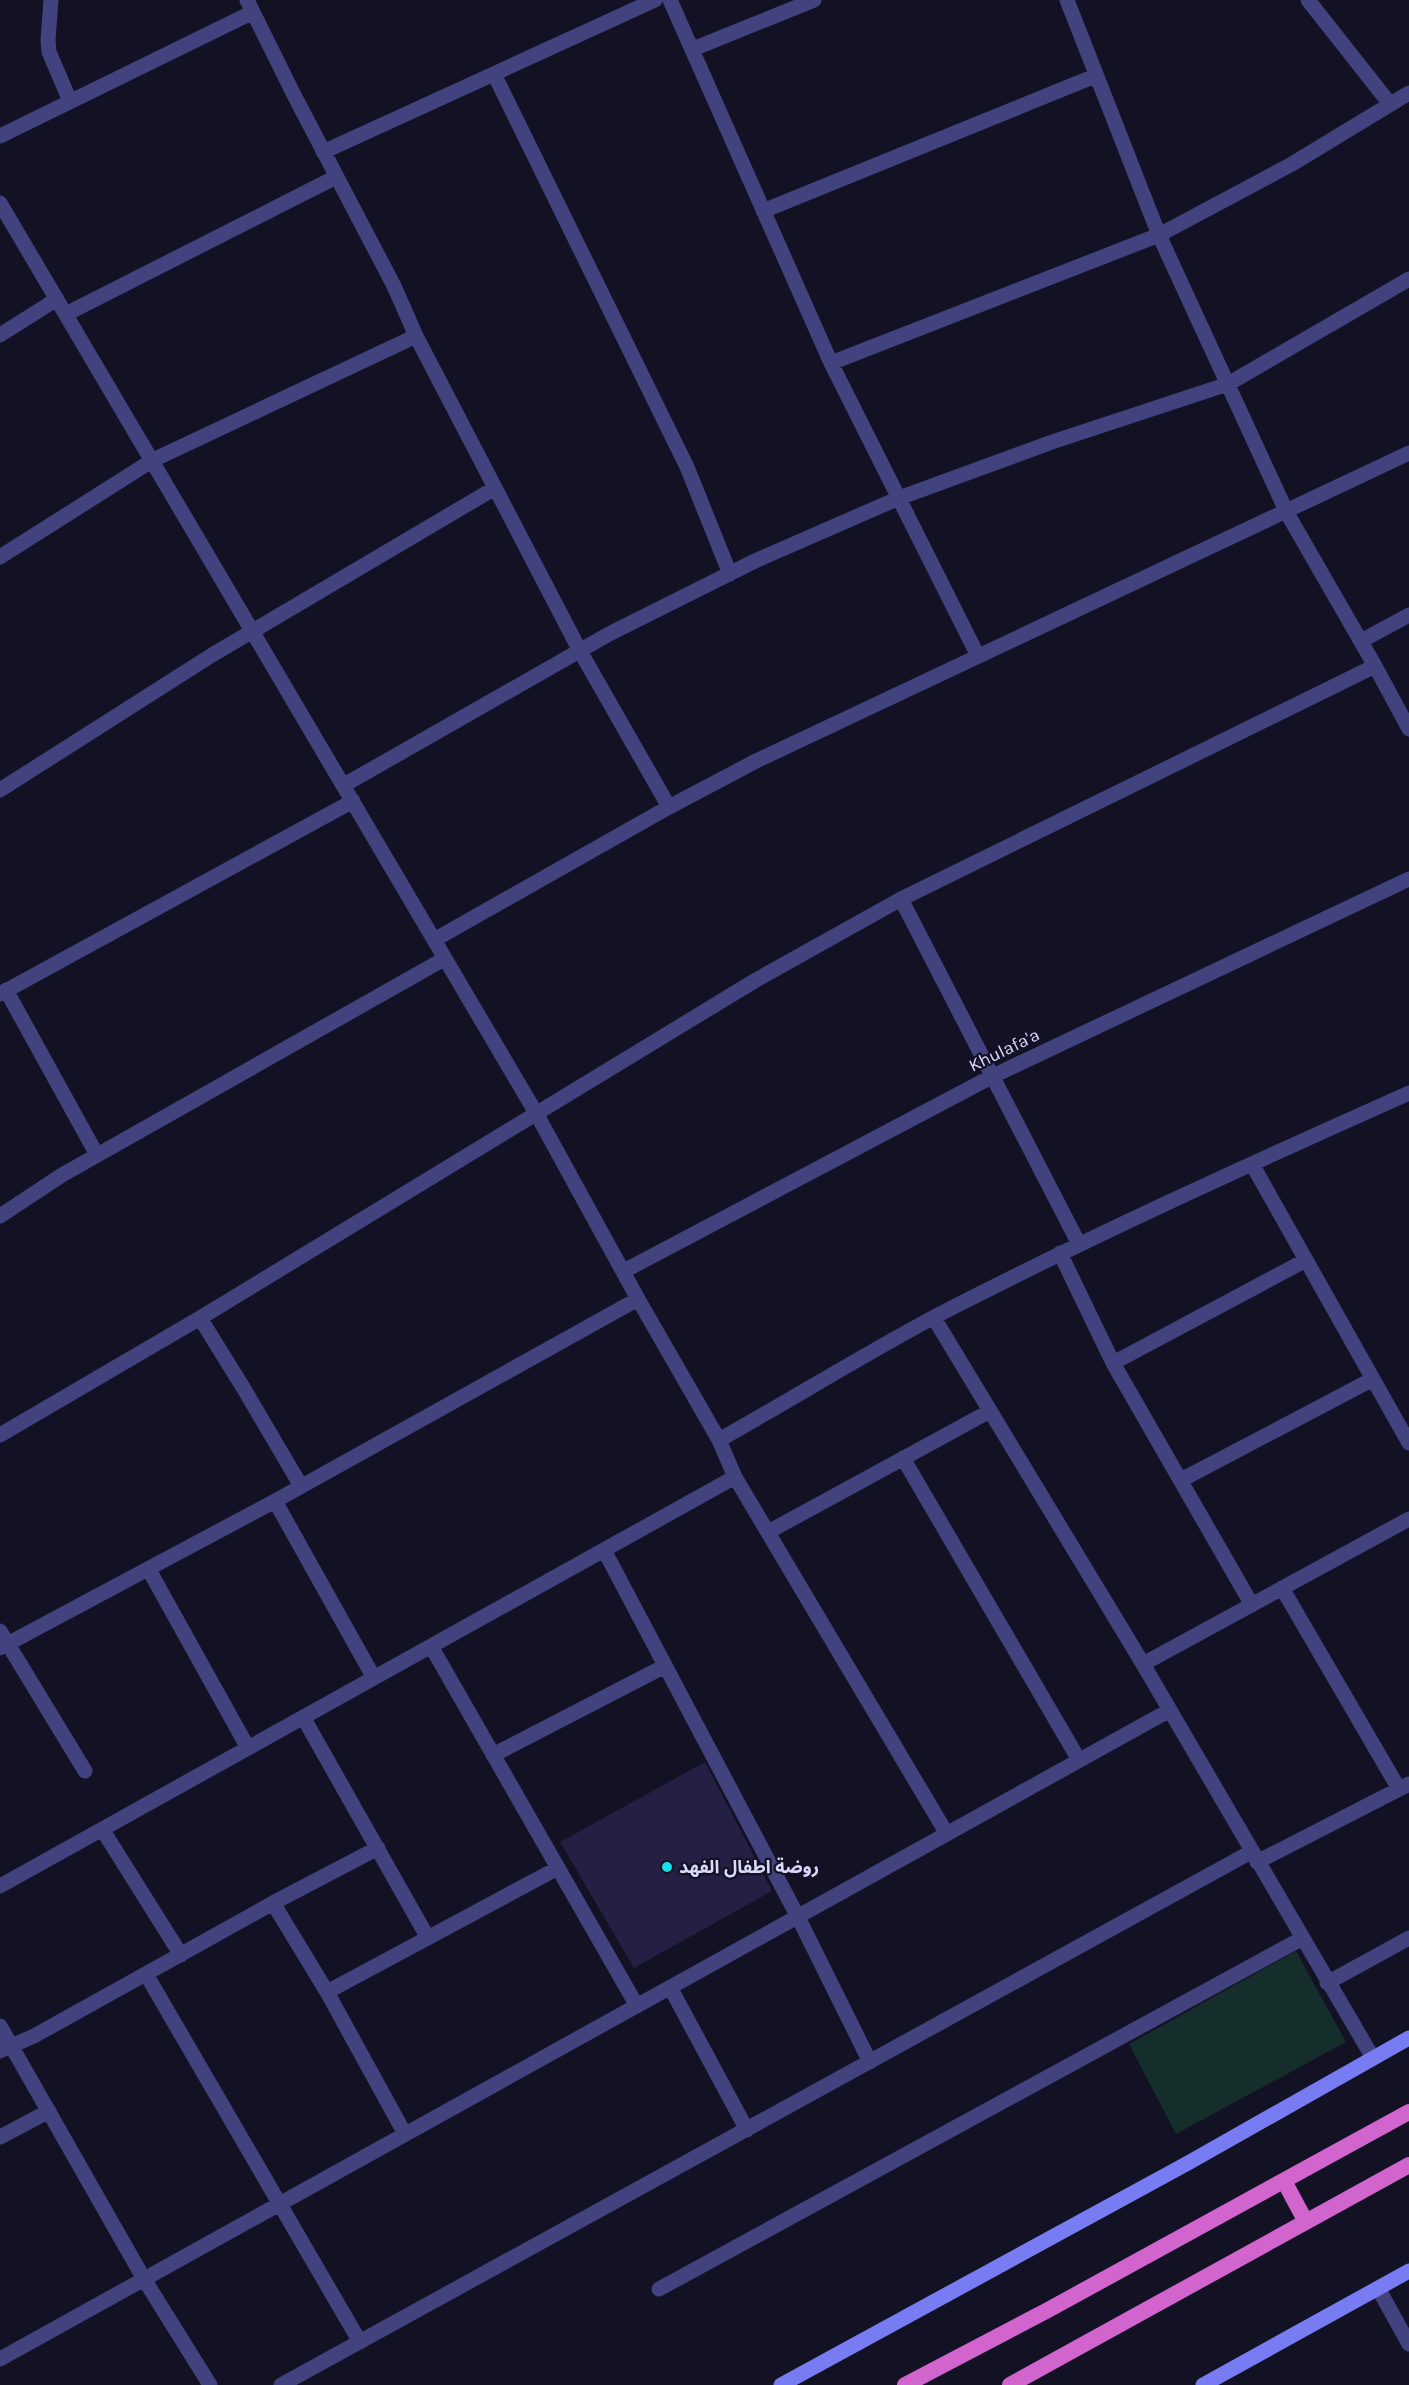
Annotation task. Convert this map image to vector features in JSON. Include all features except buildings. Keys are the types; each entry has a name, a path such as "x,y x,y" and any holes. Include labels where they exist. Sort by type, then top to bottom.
{"highway":[{"path":"905,2385 1048,2310 1409,2112"},
{"path":"1010,2385 1409,2165"},
{"path":"1284,2181 1306,2222"}],"main road":[{"path":"781,2385 1188,2163 1409,2038"},
{"path":"1203,2385 1222,2380 1409,2271"}],"street":[{"path":"51,0 49,52 70,101"},
{"path":"323,152 655,0"},
{"path":"670,0 831,363 978,656"},
{"path":"693,49 814,0"},
{"path":"1067,0 1095,76 1160,235 1287,513 1376,666 1409,729"},
{"path":"1308,0 1389,104"},
{"path":"0,136 250,6 323,152 394,286 416,336 580,651 669,807"},
{"path":"494,74 687,467 729,574"},
{"path":"763,211 1095,76"},
{"path":"831,363 1160,235 1292,164 1409,93"},
{"path":"66,314 336,177"},
{"path":"0,203 536,1113 638,1299 719,1440 735,1477 947,1834"},
{"path":"344,785 580,651 729,574 899,498 1053,442 1228,384 1409,279"},
{"path":"0,335 57,299"},
{"path":"0,557 153,460 416,336"},
{"path":"434,940 669,807 756,761 1287,513 1409,453"},
{"path":"0,790 252,632 495,488"},
{"path":"1361,641 1409,615"},
{"path":"0,1435 200,1318 756,980 901,899 1376,666"},
{"path":"97,1155 3,992 353,801"},
{"name":"Khulafa'a","path":"624,1271 993,1076 1409,879"},
{"path":"901,899 1079,1244"},
{"path":"0,1216 62,1175 444,959"},
{"path":"719,1440 934,1318 1060,1253 1409,1093"},
{"path":"1252,1164 1409,1443"},
{"path":"1060,1253 1113,1362 1252,1605"},
{"path":"1113,1362 1306,1260"},
{"path":"85,1772 3,1641 149,1570 638,1299"},
{"path":"200,1318 301,1486"},
{"path":"934,1318 1143,1664 1301,1939 1373,2058"},
{"path":"1181,1480 1373,1379"},
{"path":"768,1532 990,1411"},
{"path":"903,1458 1079,1760"},
{"path":"0,1886 735,1477"},
{"path":"275,1501 374,1678"},
{"path":"1143,1664 1409,1519"},
{"path":"603,1550 798,1917 870,2062"},
{"path":"149,1570 248,1748"},
{"path":"282,2385 870,2062 1254,1857 1404,1786 1282,1588"},
{"path":"431,1646 637,2006"},
{"path":"493,1755 665,1666"},
{"path":"0,2359 1170,1710"},
{"path":"303,1717 428,1938"},
{"path":"102,1829 181,1954"},
{"path":"5,2048 34,2036 273,1903 378,1848"},
{"path":"327,1992 558,1868"},
{"path":"273,1903 327,1992 405,2134"},
{"path":"1327,1983 1409,1938"},
{"path":"659,2289 1301,1939"},
{"path":"147,1974 360,2342"},
{"path":"670,1987 747,2130"},
{"path":"0,2026 5,2048 49,2111 144,2279 210,2385"},
{"path":"0,2137 49,2111"},
{"path":"1378,2288 1409,2344"}],"green space":[{"path":"1296,1951 1346,2042 1176,2134 1129,2044"}],"place":[{"name":"روضة اطفال الفهد","path":"667,1867"}]}
